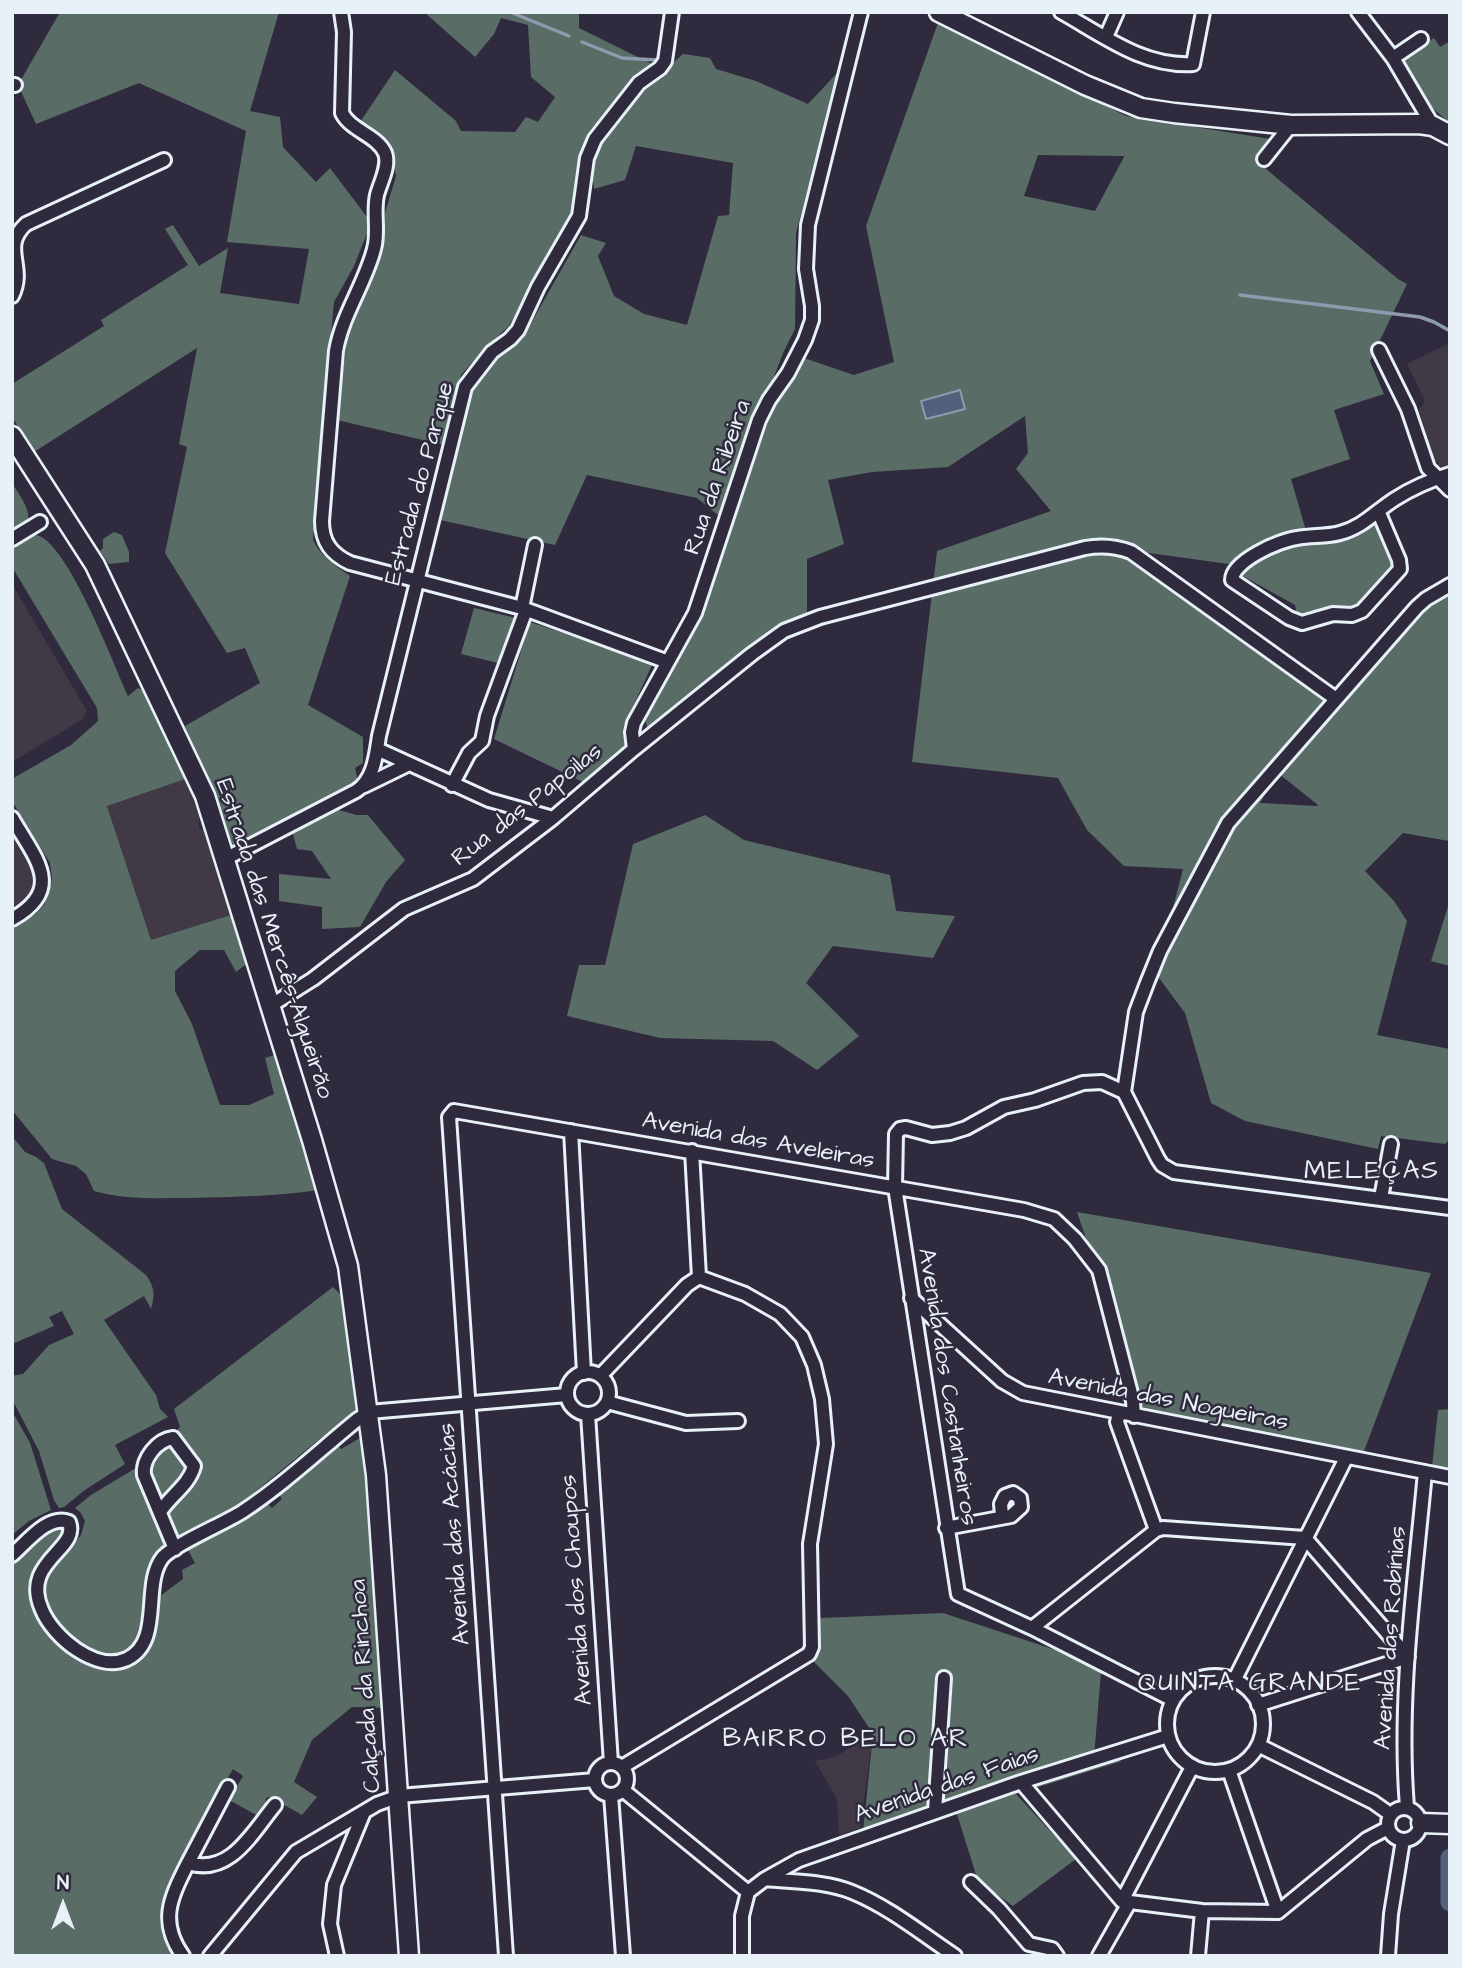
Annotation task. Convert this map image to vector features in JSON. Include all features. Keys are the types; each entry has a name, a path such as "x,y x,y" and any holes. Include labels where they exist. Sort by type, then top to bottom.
{"street":[{"path":"341,12 344,32 342,113 348,123 379,145 386,160 375,206 375,245 338,342 322,531 326,544 342,559 416,582 524,609 668,662"},
{"name":"Estrada do Parque","path":"364,786 377,749 465,387 492,352 518,330 538,287 579,216 587,158 595,139 639,83 666,61 672,12"},
{"name":"Rua da Ribeira","path":"634,749 634,723 695,613 759,420 788,373 809,329 812,313 806,270 808,225 861,12"},
{"path":"939,12 1085,85 1141,108 1291,125 1433,126 1450,135"},
{"path":"1061,12 1140,56 1174,65 1194,64 1203,12"},
{"path":"1106,37 1117,12"},
{"path":"1358,12 1393,58 1433,126"},
{"path":"1393,58 1421,39"},
{"path":"1264,159 1291,125"},
{"path":"13,293 19,276 14,243 19,230 26,224 164,160"},
{"path":"1379,349 1408,409 1426,463 1444,476 1450,490"},
{"name":"Estrada das Mercês-Algueirão","path":"12,436 100,576 205,796 348,1266 369,1412"},
{"path":"1380,513 1400,569 1386,587 1357,613 1333,614 1310,622 1297,622 1232,580 1235,569 1243,561 1296,538 1343,532 1380,513 1395,499 1444,476"},
{"path":"12,539 40,522"},
{"path":"452,785 469,753 482,741 487,716 524,609 535,545"},
{"name":"Rua das Papoilas","path":"270,1006 303,986 404,909 473,879 553,818 752,654 784,631 801,623 1024,563 1099,545 1117,547 1130,552 1336,699"},
{"path":"1450,585 1423,602 1237,810 1160,951 1143,992 1136,1012 1124,1092 1158,1159 1162,1165 1174,1172 1450,1208"},
{"path":"377,749 407,765 489,800 553,818"},
{"path":"225,859 407,765"},
{"path":"12,818 43,878 35,903 12,919"},
{"name":"Avenida dos Castanheiros","path":"1032,1628 958,1594 895,1187 896,1134 900,1129 906,1128 932,1135 950,1133 966,1128 1004,1107 1035,1100 1083,1083 1102,1082 1124,1092"},
{"name":"Avenida das Aveleiras","path":"454,1111 1024,1210 1054,1219 1076,1240 1099,1270 1133,1401 1134,1416"},
{"name":"Avenida das Acácias","path":"454,1111 449,1117 506,1956"},
{"path":"571,1131 584,1373"},
{"path":"1381,1198 1391,1144"},
{"path":"692,1151 699,1278"},
{"path":"600,1376 687,1285 699,1278 745,1294 780,1314 802,1337 814,1365 822,1399 826,1444 810,1544 809,1654 616,1765 597,1770 595,1780 599,1789 617,1792 748,1892 742,1916 742,1956"},
{"name":"Avenida das Nogueiras","path":"911,1298 1010,1387 1023,1393 1450,1477"},
{"path":"584,1373 600,1376 608,1387 607,1402 599,1411 588,1414 576,1411 567,1395 573,1379 584,1373"},
{"path":"12,1555 52,1522 69,1522 72,1530 70,1538 48,1560 39,1575 37,1588 40,1607 51,1626 92,1658 111,1662 131,1657 143,1644 156,1572 161,1560 175,1549 242,1513 369,1412 567,1395"},
{"path":"607,1402 686,1423 738,1421"},
{"name":"Calçada da Rinchoa","path":"369,1412 378,1497 409,1956"},
{"path":"1119,1413 1117,1422 1156,1530"},
{"name":"Avenida dos Choupos","path":"588,1414 616,1765"},
{"path":"160,1512 174,1493 187,1482 194,1466 173,1438 166,1439 144,1461 144,1475 175,1549"},
{"path":"1234,1681 1346,1458"},
{"name":"Avenida das Robínias","path":"1407,1807 1404,1748 1408,1657 1425,1472"},
{"path":"946,1528 995,1520 1002,1516"},
{"path":"1173,1700 1032,1628 1156,1530 1163,1528 1305,1538 1408,1657 1258,1705"},
{"path":"1221,1677 1234,1681 1252,1694 1258,1705 1262,1717 1262,1731 1258,1745 1251,1756 1229,1770 1216,1772 1192,1767 1181,1758 1168,1736 1167,1723 1173,1700 1183,1688 1195,1681 1221,1677"},
{"path":"935,1811 944,1678"},
{"name":"Avenida das Faias","path":"748,1892 799,1860 1021,1782 1168,1736"},
{"path":"1258,1745 1373,1802 1390,1814"},
{"path":"616,1765 627,1776 617,1792 623,1956"},
{"path":"1099,1956 1192,1767"},
{"path":"1229,1770 1278,1912"},
{"path":"210,1956 296,1852 364,1812 399,1796 595,1780"},
{"path":"1021,1782 1125,1902 1202,1910 1278,1912 1367,1839 1388,1828"},
{"path":"183,1956 169,1928 169,1906 228,1787"},
{"path":"188,1863 198,1866 220,1863 234,1856 275,1805"},
{"path":"1407,1807 1417,1813 1421,1823 1418,1833 1403,1840 1394,1836 1388,1828 1390,1814 1398,1808 1407,1807"},
{"path":"337,1956 330,1924 334,1885 364,1812"},
{"path":"1421,1823 1450,1824"},
{"path":"1388,1956 1391,1914 1403,1840"},
{"path":"765,1879 827,1885 853,1892 956,1956"},
{"path":"971,1882 1029,1944 1052,1949 1057,1956"},
{"path":"1198,1956 1202,1910"}],"shaded area":[{"path":"1450,343 1450,465 1441,467 1437,466 1439,463 1434,460 1419,410 1425,401 1407,364"},
{"path":"12,584 87,711 83,719 12,762"},
{"path":"188,778 199,803 199,829 206,829 234,914 151,941 107,805"},
{"path":"12,836 31,868 34,879 27,899 12,907"},
{"path":"873,1734 860,1828 839,1836 837,1799 815,1761 835,1757"}],"green space":[{"path":"60,12 279,12 250,111 280,117 283,147 316,182 330,168 367,217 370,226 354,266 334,302 313,540 324,556 350,576 308,705 363,737 363,763 355,768 358,782 236,848 232,846 185,726 260,683 245,648 227,653 165,553 187,447 179,444 197,348 34,452 12,417 12,384 104,326 101,320 188,265 165,229 173,225 199,266 228,248 220,293 299,304 309,249 227,242 246,131 139,83 36,124 18,85"},
{"path":"424,12 579,12 579,28 652,64 591,129 579,159 576,203 561,237 509,326 461,375 444,445 337,420 347,339 383,250 385,213 396,176 392,157 383,143 360,122 395,70 456,121 461,131 515,132 526,117 538,122 555,97 531,77 528,25 501,18 494,34 475,57"},
{"path":"939,20 1126,116 1277,140 1266,169 1407,284 1370,361 1384,394 1334,410 1350,459 1291,479 1309,541 1373,523 1379,526 1395,565 1394,570 1358,608 1332,610 1307,617 1297,615 1295,605 1241,575 1246,569 1236,565 1142,552 1341,701 1420,609 1450,590 1449,841 1403,833 1365,871 1394,901 1407,921 1377,1035 1450,1049 1450,1139 1445,1144 1381,1136 1378,1149 1245,1121 1211,1103 1185,1013 1156,974 1183,869 1124,866 1087,830 1058,778 912,762 937,551 1051,511 1016,469 1028,453 1025,416 948,467 872,472 828,480 844,544 807,559 807,614 782,623 648,730 644,717 703,614 772,410 804,358 854,375 894,362 866,226","holes":["1038,155 1124,156 1124,157 1095,211 1024,196","1278,773 1318,805 1260,803"]},
{"path":"1434,38 1440,47 1450,41 1450,123 1431,107 1401,59"},
{"path":"683,54 710,58 716,69 756,81 808,104 840,70 796,233 795,329 719,516 697,498 587,475 555,545 440,520 474,385 499,354 522,339 581,235 606,243 598,256 614,296 644,314 687,325 718,216 729,215 733,163 636,146 625,180 594,189 592,172 596,155 615,123 642,92"},
{"path":"12,483 28,512 28,523 12,534"},
{"path":"114,532 122,535 129,552 129,562 109,564 100,551 103,548 103,539"},
{"path":"35,535 47,541 75,579 128,696 138,688 145,691 188,778 107,806 151,940 234,914 249,962 236,972 224,950 200,950 175,971 175,991 192,1024 220,1105 249,1105 274,1094 265,1058 278,1054 320,1190 255,1196 166,1198 130,1197 94,1191 86,1174 76,1166 52,1159 12,1110 12,927 35,914 44,905 52,879 50,863 12,801 12,779 71,745 98,721 97,708 12,567 12,549"},
{"path":"474,608 516,618 498,663 461,654"},
{"path":"530,622 653,663 623,728 627,746 585,783 494,739"},
{"path":"335,809 368,815 405,860 386,882 360,927 322,929 322,907 279,901 279,874 331,879 312,851 297,849 293,834"},
{"path":"705,815 744,840 890,875 896,911 955,916 933,958 833,946 806,983 859,1036 817,1070 773,1041 660,1038 567,1016 579,965 605,965 633,844"},
{"path":"1450,900 1450,966 1431,961"},
{"path":"12,1136 25,1152 44,1163 62,1209 146,1275 153,1292 151,1309 144,1296 104,1320 156,1395 160,1409 168,1417 115,1445 125,1464 59,1508 39,1451 12,1399 12,1376 23,1374 49,1345 74,1334 62,1311 49,1317 54,1326 12,1344"},
{"path":"1077,1212 1431,1273 1358,1467 1146,1417"},
{"path":"333,1287 345,1299 359,1407 240,1504 161,1551 146,1600 140,1635 135,1645 120,1655 98,1654 79,1644 54,1620 44,1591 50,1570 81,1535 85,1521 75,1508 91,1495 149,1460 180,1427 174,1409"},
{"path":"1450,1409 1450,1470 1432,1467 1438,1410"},
{"path":"12,1411 30,1443 51,1510 29,1521 12,1535"},
{"path":"367,1434 386,1708 352,1707 312,1740 294,1782 317,1797 302,1815 270,1797 266,1798 264,1813 260,1817 229,1800 243,1776 233,1769 169,1890 161,1923 172,1954 170,1956 12,1956 12,1562 54,1527 62,1527 63,1535 41,1560 32,1578 32,1595 37,1613 45,1629 73,1656 89,1665 107,1669 130,1666 144,1657 152,1641 160,1596 183,1579 182,1570 195,1563 188,1550 264,1500 272,1508 282,1499 276,1490 336,1443 341,1449"},
{"path":"943,1613 1083,1659 1101,1672 1094,1757 1122,1761 1016,1794 1076,1859 1013,1906 978,1881 956,1811 863,1832 873,1734 848,1696 806,1654 821,1618"}],"water":[{"path":"960,390 965,409 926,419 921,401"}],"waterway":[{"path":"510,12 569,36"},
{"path":"582,42 622,58 656,60"},
{"path":"1240,295 1420,317 1450,331"},
{"path":"1450,1858 1450,1902"}],"district":[{"name":"MELEÇAS","path":"1372,1173"},
{"name":"QUINTA GRANDE","path":"1250,1685"},
{"name":"BAIRRO BELO AR","path":"846,1741"}]}
